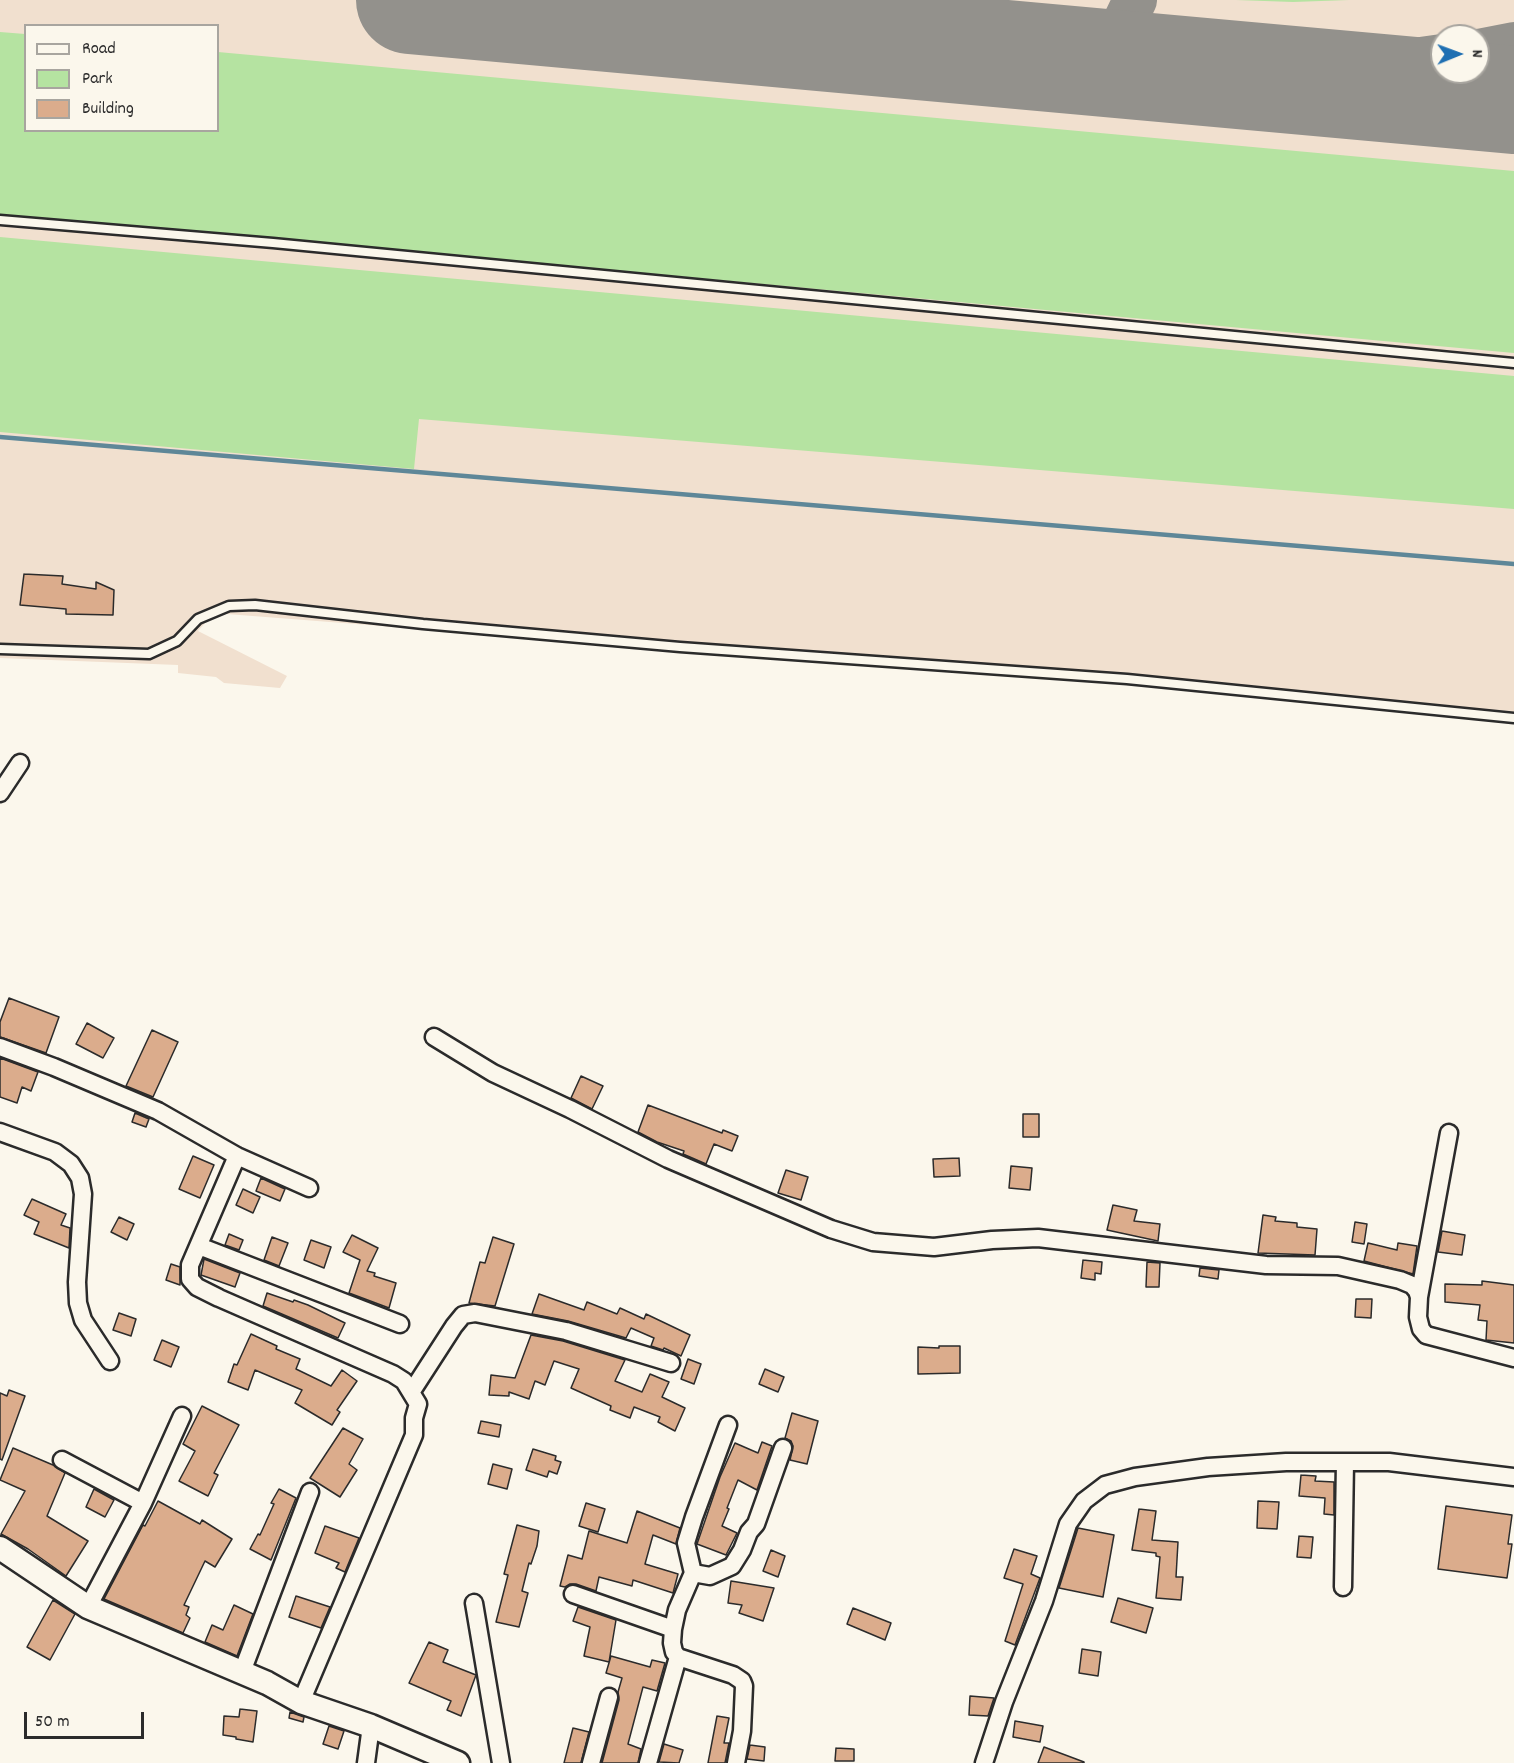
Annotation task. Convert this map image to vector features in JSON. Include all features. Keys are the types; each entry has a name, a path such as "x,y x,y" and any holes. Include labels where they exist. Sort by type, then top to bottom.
{"street":[{"path":"0,793 20,764"},
{"path":"434,1037 493,1073 668,1159 831,1229 873,1242 934,1247 992,1240 1038,1238 1266,1265 1338,1266 1400,1280 1412,1285 1419,1298"},
{"path":"0,1047 158,1111 237,1156 309,1188"},
{"path":"0,1132 55,1152 71,1164 80,1178 83,1194 77,1282 78,1303 83,1320 110,1361"},
{"path":"1449,1133 1419,1298 1418,1317 1421,1329 1426,1335 1514,1358"},
{"path":"237,1156 190,1264 190,1279 197,1287 393,1374 404,1381 418,1404 414,1418 414,1435 301,1702"},
{"path":"199,1246 400,1324"},
{"path":"412,1391 454,1326 464,1315 475,1313 566,1331 671,1363"},
{"path":"88,1607 143,1503 182,1416"},
{"path":"648,1763 678,1657 672,1643 677,1610 693,1573 686,1543 728,1425"},
{"path":"693,1573 710,1576 732,1566 742,1550 748,1532 756,1524 783,1449"},
{"path":"62,1460 143,1503"},
{"path":"984,1763 1004,1702 1044,1600 1068,1524 1084,1501 1105,1485 1135,1477 1208,1467 1286,1462 1389,1462 1514,1477"},
{"path":"1343,1587 1345,1462"},
{"path":"242,1672 310,1492"},
{"path":"0,1548 88,1607 267,1683 301,1702 371,1726 458,1763"},
{"path":"573,1594 673,1629"},
{"path":"474,1603 501,1763"},
{"path":"678,1657 733,1675 742,1681 744,1686 742,1731 736,1763"},
{"path":"591,1763 609,1697"},
{"path":"366,1763 371,1726"}],"lane":[{"path":"0,220 273,243 1514,363"},
{"path":"0,649 149,654 177,641 198,619 229,606 255,604 423,624 680,647 1127,679 1514,718"}],"shaded area":[{"path":"0,0 1514,0 1514,724 1116,683 214,613 198,631 287,676 280,688 224,683 216,677 178,673 178,665 0,658"}],"green space":[{"path":"1236,0 1349,0 1293,2"},
{"path":"0,32 24,34 24,132 219,132 219,52 1514,171 1514,353 0,214"},
{"path":"0,237 1514,376 1514,509 419,419 414,469 0,432"}],"building":[{"path":"24,574 63,576 62,584 96,589 96,582 114,590 113,615 66,614 66,609 20,605"},
{"path":"9,998 59,1017 46,1053 0,1037 0,1022"},
{"path":"87,1023 114,1038 103,1058 76,1044"},
{"path":"152,1030 178,1042 153,1097 126,1086"},
{"path":"0,1058 38,1072 31,1091 22,1087 17,1103 0,1097"},
{"path":"581,1076 603,1086 592,1109 571,1098"},
{"path":"648,1105 722,1133 723,1130 738,1136 732,1151 714,1144 706,1164 683,1154 684,1151 657,1142 638,1132"},
{"path":"135,1113 149,1119 146,1127 132,1122"},
{"path":"1023,1114 1039,1114 1039,1137 1023,1137"},
{"path":"193,1156 214,1165 200,1198 179,1189"},
{"path":"959,1158 960,1176 934,1177 933,1159"},
{"path":"1011,1166 1032,1168 1030,1190 1009,1188"},
{"path":"786,1170 808,1177 801,1200 778,1193"},
{"path":"261,1178 285,1189 280,1201 256,1191"},
{"path":"243,1189 260,1197 253,1213 236,1205"},
{"path":"32,1199 66,1214 61,1225 70,1228 69,1248 34,1234 39,1222 24,1215"},
{"path":"1113,1205 1137,1210 1134,1221 1160,1224 1158,1241 1107,1230"},
{"path":"1263,1215 1276,1217 1275,1221 1297,1223 1297,1227 1317,1229 1315,1255 1258,1253"},
{"path":"119,1217 134,1224 127,1240 111,1232"},
{"path":"1355,1222 1367,1224 1364,1244 1352,1242"},
{"path":"1442,1231 1465,1235 1462,1255 1438,1252"},
{"path":"229,1234 243,1240 239,1250 225,1245"},
{"path":"352,1235 378,1248 367,1271 375,1273 374,1276 396,1283 389,1308 349,1293 360,1260 343,1252"},
{"path":"272,1237 288,1243 279,1266 264,1260"},
{"path":"493,1237 514,1244 495,1306 469,1303 480,1262 485,1263"},
{"path":"311,1240 331,1247 324,1268 304,1260"},
{"path":"1368,1243 1397,1250 1398,1243 1417,1246 1413,1274 1364,1261"},
{"path":"204,1259 240,1273 235,1287 201,1275"},
{"path":"1083,1260 1102,1262 1101,1274 1095,1273 1095,1280 1081,1278"},
{"path":"1147,1262 1160,1263 1159,1287 1146,1287"},
{"path":"171,1264 180,1267 180,1285 166,1280"},
{"path":"1200,1268 1219,1270 1218,1279 1199,1276"},
{"path":"1482,1281 1514,1285 1514,1343 1486,1340 1487,1321 1478,1320 1480,1305 1445,1302 1445,1284 1482,1285"},
{"path":"267,1293 308,1305 345,1323 338,1338 263,1306"},
{"path":"539,1294 584,1310 587,1302 617,1314 620,1308 644,1319 646,1314 690,1335 681,1356 664,1348 663,1350 651,1346 654,1338 631,1328 626,1338 568,1321 532,1314"},
{"path":"1356,1299 1372,1299 1371,1318 1355,1317"},
{"path":"119,1313 136,1319 131,1336 113,1330"},
{"path":"251,1334 277,1346 276,1349 300,1359 296,1369 331,1386 342,1370 357,1381 337,1410 340,1412 332,1425 295,1403 302,1390 255,1370 248,1390 228,1382 234,1364 237,1365"},
{"path":"531,1335 563,1341 625,1360 615,1381 642,1392 650,1374 669,1382 662,1397 685,1408 675,1431 658,1422 660,1417 634,1407 630,1418 610,1410 611,1406 571,1388 579,1369 554,1361 545,1385 535,1381 529,1399 509,1392 509,1396 489,1395 491,1375 515,1378"},
{"path":"162,1340 179,1347 171,1367 154,1360"},
{"path":"939,1346 960,1346 960,1373 918,1374 918,1347 939,1348"},
{"path":"688,1359 701,1364 694,1384 681,1379"},
{"path":"765,1369 784,1377 778,1392 759,1384"},
{"path":"9,1390 25,1396 2,1460 0,1459 0,1393 7,1396"},
{"path":"202,1406 239,1425 214,1473 218,1475 208,1496 179,1481 195,1451 183,1444"},
{"path":"792,1413 818,1421 807,1464 790,1460 793,1446 791,1441 785,1438"},
{"path":"481,1421 501,1425 499,1437 478,1433"},
{"path":"343,1428 363,1439 349,1464 357,1470 340,1497 310,1478"},
{"path":"762,1442 772,1446 757,1490 738,1480 727,1508 729,1509 722,1526 737,1533 726,1555 697,1544 720,1477 735,1443 758,1453"},
{"path":"13,1448 53,1465 65,1473 47,1516 88,1541 66,1576 28,1549 1,1534 25,1491 0,1480"},
{"path":"533,1449 556,1456 555,1460 561,1462 557,1474 549,1471 547,1477 526,1470"},
{"path":"493,1464 512,1469 507,1489 488,1484"},
{"path":"1301,1475 1316,1476 1315,1481 1334,1482 1334,1515 1324,1514 1325,1498 1299,1496"},
{"path":"94,1489 114,1500 105,1517 86,1507"},
{"path":"279,1489 296,1498 271,1560 250,1549 258,1534 260,1535 274,1504 271,1503"},
{"path":"158,1501 200,1524 202,1520 232,1539 215,1567 205,1561 184,1605 189,1607 186,1615 190,1618 183,1633 104,1599"},
{"path":"1258,1501 1279,1502 1277,1529 1257,1528"},
{"path":"586,1503 605,1509 598,1532 579,1526"},
{"path":"1446,1506 1512,1515 1508,1544 1512,1544 1507,1578 1438,1569"},
{"path":"1139,1509 1156,1511 1152,1540 1178,1542 1176,1577 1183,1577 1181,1600 1156,1598 1160,1557 1156,1556 1156,1553 1132,1550"},
{"path":"637,1511 680,1528 676,1544 653,1535 645,1564 678,1574 673,1593 633,1580 632,1586 599,1577 596,1591 576,1584 560,1586 568,1555 582,1559 589,1531 627,1543"},
{"path":"517,1525 539,1531 537,1546 531,1564 529,1563 522,1591 528,1593 519,1627 496,1622 508,1575 504,1574"},
{"path":"325,1526 359,1538 345,1572 336,1568 339,1563 315,1553"},
{"path":"1078,1528 1114,1535 1103,1597 1059,1588"},
{"path":"1299,1536 1313,1537 1311,1558 1297,1557"},
{"path":"1014,1549 1037,1556 1031,1574 1040,1578 1015,1645 1005,1641 1023,1584 1004,1578"},
{"path":"771,1550 785,1556 778,1577 763,1571"},
{"path":"731,1581 774,1588 763,1621 739,1613 742,1605 728,1603"},
{"path":"296,1596 330,1607 321,1628 289,1617"},
{"path":"1118,1598 1153,1608 1146,1633 1111,1622"},
{"path":"53,1600 75,1614 50,1660 27,1647"},
{"path":"234,1605 253,1614 237,1656 205,1642 212,1625 223,1630"},
{"path":"578,1607 616,1620 609,1662 584,1656 590,1627 573,1621"},
{"path":"853,1608 891,1623 885,1640 847,1624"},
{"path":"429,1642 448,1650 443,1662 476,1675 461,1716 447,1710 451,1701 409,1683"},
{"path":"1082,1649 1101,1652 1098,1676 1079,1673"},
{"path":"611,1656 650,1667 652,1660 665,1663 657,1691 643,1687 628,1744 641,1749 638,1763 602,1763 619,1700 618,1692 622,1678 606,1673"},
{"path":"970,1696 994,1698 988,1716 969,1715"},
{"path":"240,1709 257,1711 253,1742 223,1735 224,1716 239,1717"},
{"path":"290,1712 304,1717 303,1722 289,1718"},
{"path":"717,1716 729,1718 724,1743 729,1743 725,1763 708,1763"},
{"path":"1015,1721 1043,1726 1040,1742 1013,1737"},
{"path":"329,1726 344,1731 338,1749 323,1744"},
{"path":"573,1728 589,1732 581,1763 564,1763"},
{"path":"664,1744 683,1750 679,1763 659,1762"},
{"path":"750,1745 765,1747 764,1761 747,1759"},
{"path":"1044,1747 1084,1762 1084,1763 1038,1763"},
{"path":"836,1748 854,1749 854,1761 835,1761"}],"waterway":[{"path":"0,437 1514,564"}],"taxiway":[{"path":"1049,58 1078,52 1100,44 1124,23 1135,0"},
{"path":"1490,49 1514,44"},
{"path":"1235,75 1371,66 1430,58"}],"runway":[{"path":"410,0 1514,100"}]}
